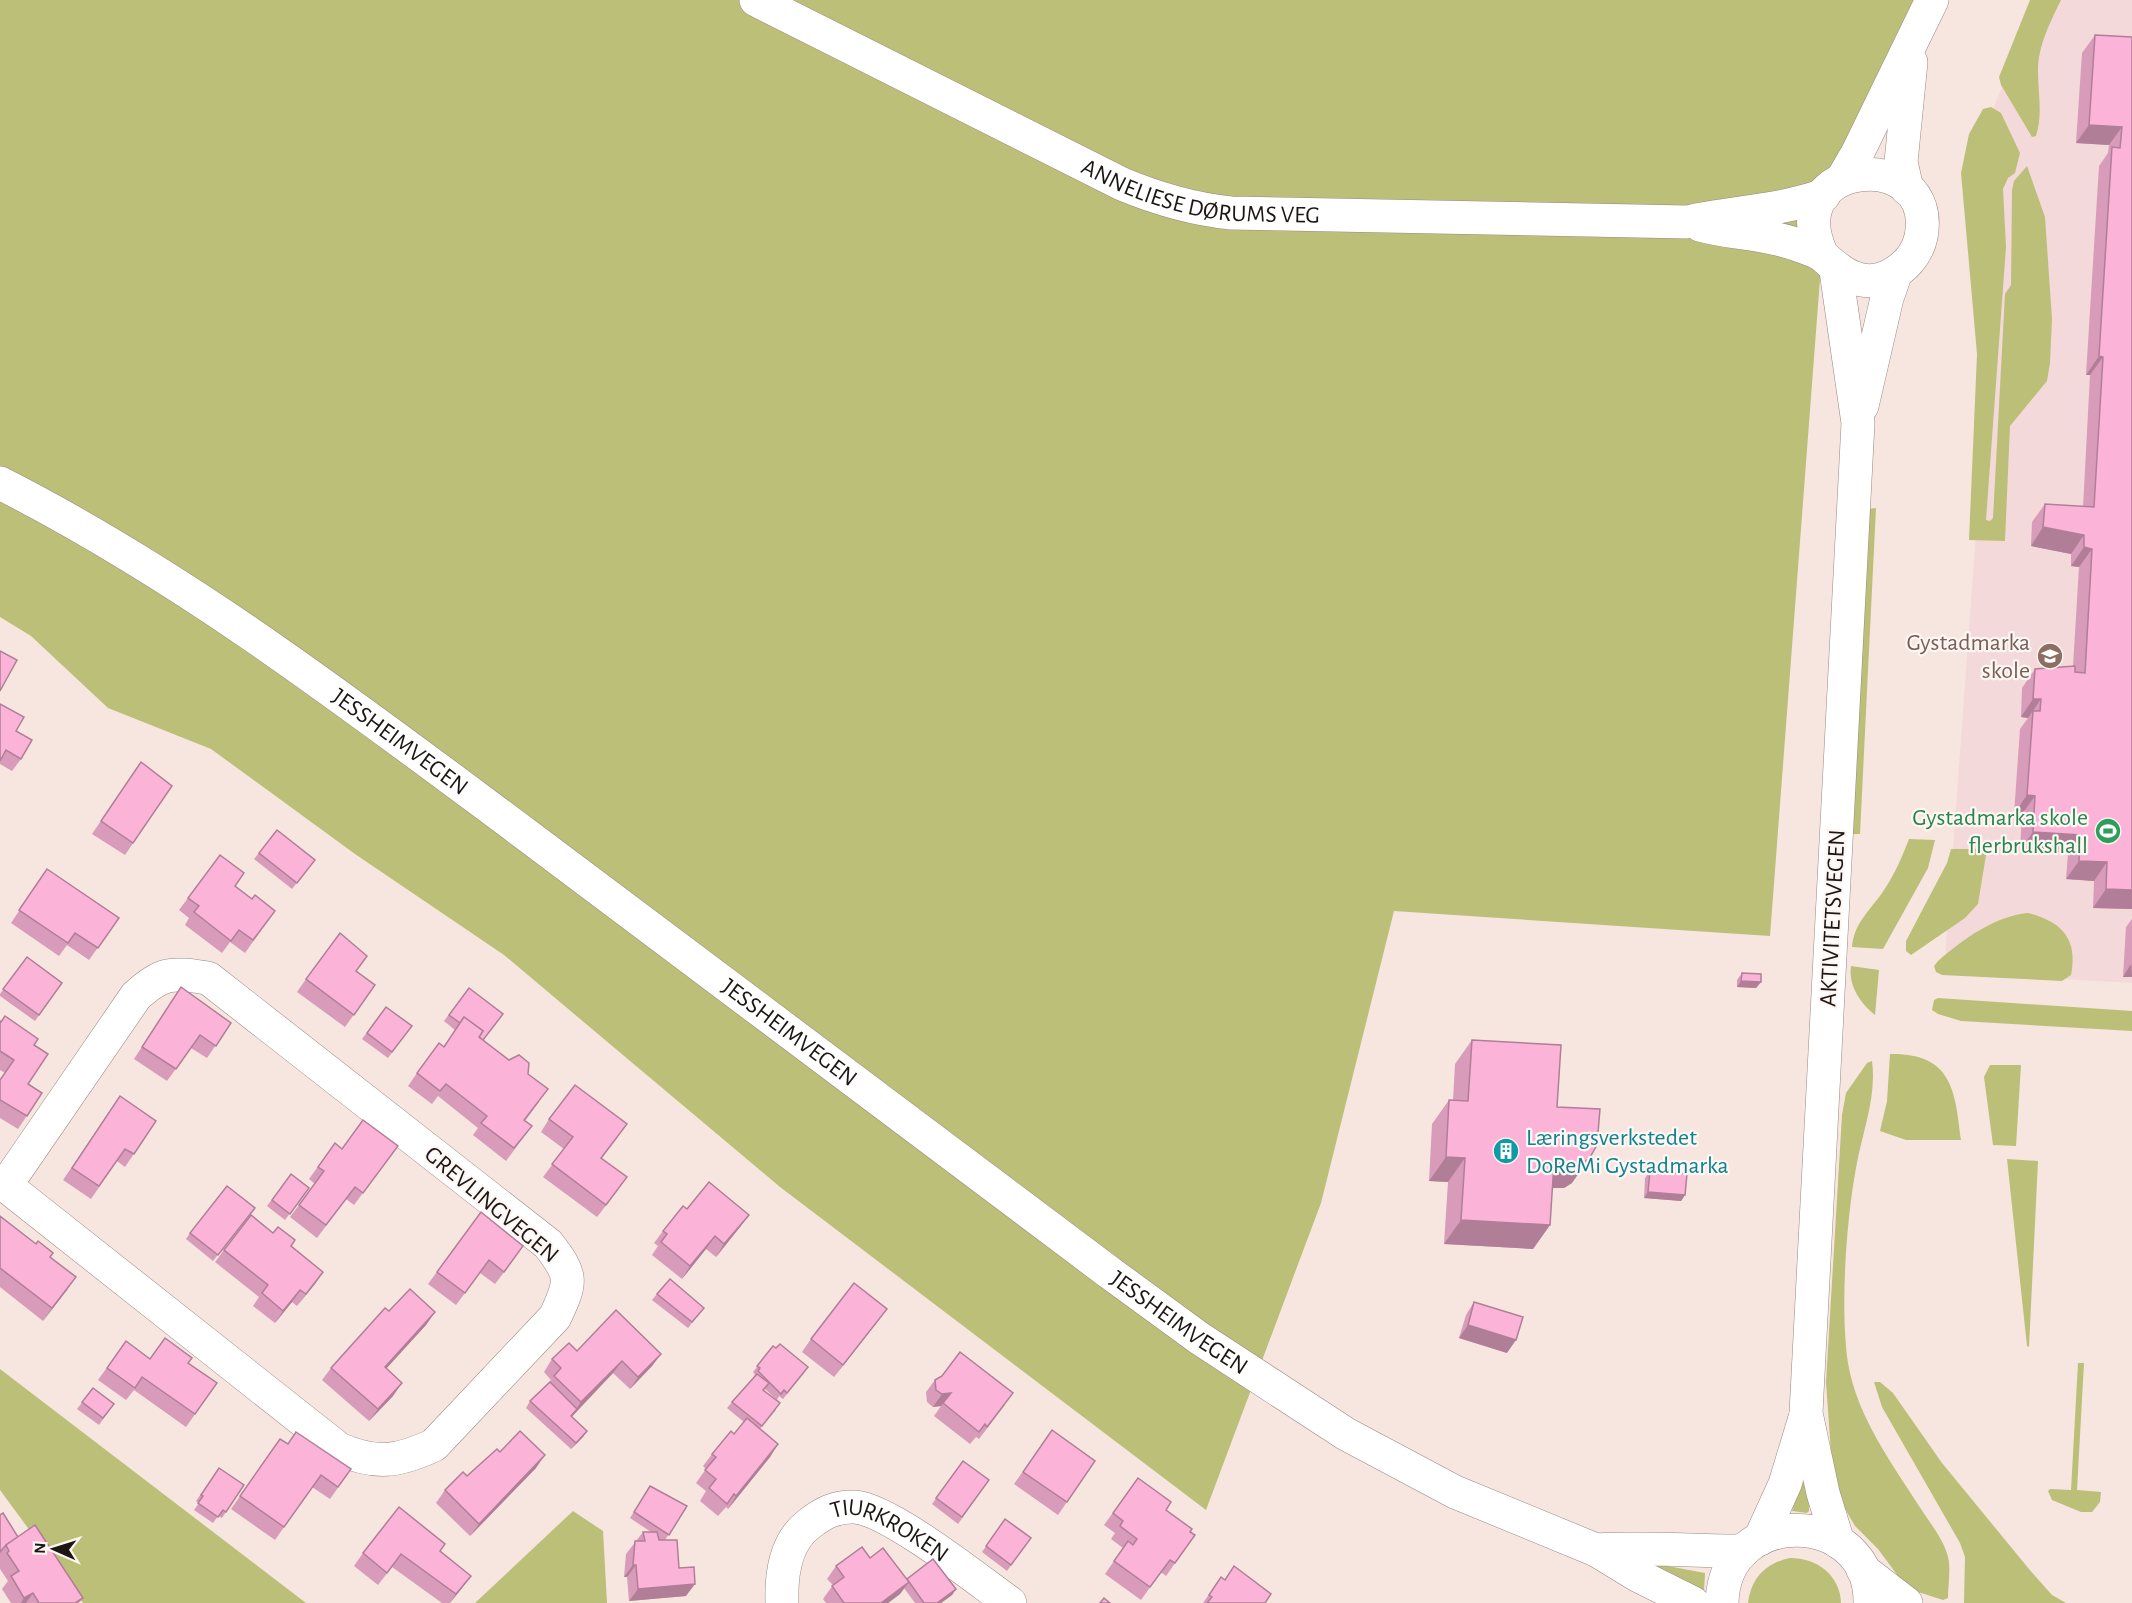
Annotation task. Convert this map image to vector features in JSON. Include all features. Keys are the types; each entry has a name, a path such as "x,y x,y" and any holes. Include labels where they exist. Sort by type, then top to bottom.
{"street":[{"name":"ANNELIESE DØRUMS VEG","path":"756,0 1122,184 1184,206 1231,213 1687,222 1797,205 1833,187"},
{"path":"1913,42 1900,162 1907,189 1918,207 1922,231 1912,258 1896,272 1884,278 1866,280 1849,277 1829,263 1816,242 1813,224 1818,204 1833,187 1913,42 1932,0"},
{"path":"1833,187 1858,173 1876,173 1892,178 1907,189"},
{"name":"ANNELIESE DØRUMS VEG","path":"1687,222 1729,233 1771,237 1829,263"},
{"name":"AKTIVITETSVEGEN","path":"1722,1603 1726,1578 1751,1545 1785,1484 1806,1413 1858,423 1846,325 1829,263"},
{"name":"AKTIVITETSVEGEN","path":"1858,423 1887,298 1896,272"},
{"name":"JESSHEIMVEGEN","path":"0,483 178,585 298,668 464,788 1198,1338 1294,1402 1355,1439 1455,1492 1596,1550 1637,1575 1693,1603"},
{"name":"GREVLINGVEGEN","path":"177,974 208,978 548,1244 566,1267 567,1292 555,1317 434,1445 413,1455 389,1461 363,1459 339,1449 3,1183 136,996 155,980 177,974"},
{"name":"AKTIVITETSVEGEN","path":"1806,1413 1823,1493 1838,1542"},
{"name":"TIURKROKEN","path":"782,1603 781,1575 792,1545 806,1526 826,1510 855,1507 886,1517 1010,1603"},
{"name":"JESSHEIMVEGEN","path":"1596,1550 1641,1547 1681,1551 1751,1545 1779,1531 1800,1529 1820,1533 1838,1542"},
{"path":"1838,1542 1856,1559 1863,1570 1906,1603"},
{"path":"1863,1570 1870,1603"}],"shaded area":[{"name":"Gystadmarka skole","path":"2058,0 2132,0 2132,983 1944,972 1990,341 1967,172 2016,53"}],"green space":[{"path":"0,0 1916,0 1826,200 1770,936 1394,911 1321,1203 1206,1510 780,1187 504,955 355,854 211,749 108,708 31,636 0,617"},
{"path":"2030,0 2061,0 2045,34 2040,52 2039,120 2036,136 2032,137 2001,85 1999,77"},
{"path":"1991,107 2001,113 2020,153 2015,173 2008,178 2003,189 2006,247 1986,520 1990,521 1993,518 2005,294 2011,285 2012,190 2014,181 2027,166 2045,217 2052,319 2047,381 2010,426 2005,541 1969,540 1977,354 1961,173 1969,134 1983,109"},
{"path":"1876,508 1860,834 1853,834 1869,509"},
{"path":"1909,839 1935,840 1928,868 1883,949 1852,947 1856,930 1892,878"},
{"path":"1951,849 1987,849 1978,904 1965,918 1911,955 1906,951 1906,941 1947,863"},
{"path":"2028,913 2050,921 2065,934 2069,942 2073,962 2071,975 2062,981 1942,975 1936,972 1934,966 1938,961 1969,937 2004,919"},
{"path":"1851,966 1879,970 1875,1015 1864,1005 1853,987"},
{"path":"1938,998 2132,1011 2132,1031 1961,1021 1932,1010 1934,1000"},
{"path":"1890,1054 1911,1055 1926,1060 1938,1068 1952,1091 1961,1140 1906,1140 1880,1131 1887,1101"},
{"path":"1872,1061 1871,1101 1856,1168 1847,1239 1844,1318 1848,1363 1859,1402 1877,1440 1946,1551 1949,1567 1948,1598 1943,1600 1912,1590 1904,1584 1878,1549 1855,1526 1844,1507 1832,1467 1826,1382 1842,1115 1846,1093 1867,1063"},
{"path":"1990,1065 2021,1065 2016,1146 1993,1145 1984,1077"},
{"path":"2007,1159 2038,1161 2029,1347 2027,1346"},
{"path":"2078,1363 2084,1363 2077,1490 2101,1492 2100,1502 2092,1512 2081,1512 2052,1500 2048,1491 2050,1489 2071,1490"},
{"path":"0,1369 306,1603 83,1603 0,1490"},
{"path":"1874,1382 1880,1382 1893,1393 1942,1463 2029,1569 2052,1595 2066,1603 1964,1603 1965,1557 1960,1543 1882,1407"},
{"path":"1808,1452 1809,1511 1807,1513 1792,1511"},
{"path":"573,1511 603,1531 607,1603 475,1603"},
{"path":"1790,1558 1809,1561 1832,1576 1840,1593 1841,1603 1748,1603 1752,1586 1761,1573 1781,1560"},
{"path":"1646,1562 1705,1573 1704,1592"}],"building":[{"name":"Gystadmarka skole","path":"2095,35 2132,37 2132,890 2106,889 2107,862 2079,861 2081,835 2033,832 2035,796 2027,795 2033,711 2040,711 2041,699 2033,699 2035,669 2075,666 2075,672 2085,673 2092,549 2084,547 2084,535 2043,527 2045,504 2094,507 2103,357 2099,356 2112,147 2120,148 2122,127 2089,125"},
{"path":"0,651 17,660 0,691"},
{"path":"0,704 24,717 16,731 32,740 21,759 6,750 0,761"},
{"path":"141,762 172,786 133,843 101,821"},
{"path":"277,830 315,860 297,883 259,853"},
{"path":"220,855 244,873 235,886 252,899 255,895 275,911 253,940 239,930 231,941 194,912 199,906 188,898"},
{"path":"47,869 119,918 98,948 75,933 68,943 19,910"},
{"path":"340,933 367,956 356,971 375,985 354,1015 306,979"},
{"path":"27,957 62,983 39,1015 3,989"},
{"path":"1742,973 1761,974 1761,982 1741,981"},
{"path":"181,987 231,1023 216,1046 200,1035 176,1069 142,1047"},
{"path":"469,988 503,1014 483,1040 479,1037 483,1031 464,1017 460,1023 449,1015"},
{"path":"386,1007 412,1026 392,1052 367,1033"},
{"path":"5,1016 38,1039 34,1045 48,1054 28,1084 42,1093 27,1116 0,1100 0,1080 14,1060 0,1051 0,1021"},
{"path":"464,1017 483,1031 479,1037 509,1060 519,1055 529,1063 528,1074 548,1089 524,1120 532,1126 514,1148 481,1123 487,1116 446,1084 440,1091 417,1073 439,1043 444,1047"},
{"name":"Læringsverkstedet DoReMi Gystadmarka","path":"1472,1040 1561,1045 1557,1107 1600,1109 1597,1145 1589,1159 1581,1164 1554,1163 1550,1225 1461,1220 1465,1158 1446,1157 1449,1100 1468,1101"},
{"path":"575,1085 627,1124 601,1158 627,1177 606,1205 552,1164 573,1137 549,1119"},
{"path":"120,1096 156,1121 134,1154 125,1149 99,1186 72,1168"},
{"path":"363,1120 398,1146 363,1193 355,1187 326,1225 299,1205 324,1171 318,1167 335,1143 342,1149"},
{"path":"1650,1171 1687,1174 1685,1195 1648,1192"},
{"path":"291,1174 309,1188 290,1214 272,1200"},
{"path":"709,1182 749,1215 724,1244 715,1236 690,1266 661,1242 667,1234 663,1231 683,1206 687,1209"},
{"path":"227,1186 255,1208 218,1255 190,1233"},
{"path":"481,1212 523,1246 504,1272 489,1260 465,1293 437,1272"},
{"path":"251,1215 273,1233 278,1227 295,1240 291,1246 323,1272 306,1294 300,1290 283,1311 262,1293 268,1285 224,1250"},
{"path":"0,1216 36,1244 38,1241 53,1253 50,1257 76,1277 52,1308 0,1268"},
{"path":"670,1279 704,1308 692,1322 657,1294"},
{"path":"854,1283 887,1309 843,1365 811,1339"},
{"path":"410,1289 435,1312 385,1367 402,1383 378,1409 331,1368 385,1308 389,1311"},
{"path":"1474,1302 1523,1317 1516,1340 1468,1325"},
{"path":"616,1310 661,1354 638,1377 622,1361 581,1402 554,1376 561,1368 552,1359 569,1343 577,1351"},
{"path":"165,1338 192,1358 188,1363 217,1383 195,1414 142,1377 135,1388 107,1368 126,1341 150,1359"},
{"path":"780,1344 808,1367 787,1393 784,1390 781,1394 758,1371 760,1368 757,1366 773,1346 776,1348"},
{"path":"960,1352 1013,1393 987,1427 985,1424 979,1432 943,1403 951,1393 942,1394 936,1390 935,1380 942,1376"},
{"path":"757,1374 769,1383 763,1390 780,1403 762,1426 732,1402"},
{"path":"550,1382 577,1409 571,1416 587,1431 576,1443 530,1401"},
{"path":"93,1388 114,1404 103,1418 82,1402"},
{"path":"747,1418 778,1444 727,1504 709,1488 716,1479 705,1470 716,1457 712,1454 731,1431 734,1434"},
{"path":"1052,1430 1095,1461 1067,1502 1023,1472"},
{"path":"520,1431 545,1455 479,1524 445,1490 463,1472 467,1476 497,1449 500,1452"},
{"path":"296,1432 351,1469 338,1487 321,1475 284,1527 240,1496 280,1439 288,1444"},
{"path":"963,1461 989,1480 962,1517 936,1498"},
{"path":"219,1468 244,1485 226,1512 223,1510 218,1517 198,1503"},
{"path":"1138,1478 1171,1502 1166,1510 1192,1529 1190,1532 1195,1535 1175,1563 1170,1560 1150,1587 1114,1561 1128,1541 1133,1545 1137,1539 1120,1526 1123,1521 1113,1513"},
{"path":"650,1486 687,1506 669,1535 634,1512"},
{"path":"399,1507 445,1544 440,1551 471,1576 456,1594 401,1554 387,1573 363,1553"},
{"path":"3,1513 18,1537 0,1552 0,1515"},
{"path":"1005,1519 1031,1538 1011,1565 986,1546"},
{"path":"35,1525 83,1598 75,1603 39,1603 33,1593 24,1598 11,1576 19,1571 7,1553 9,1551 6,1545"},
{"path":"643,1532 657,1532 659,1540 677,1540 679,1568 694,1567 695,1584 638,1589 636,1565 633,1565 635,1541 645,1541"},
{"path":"862,1547 870,1558 883,1548 909,1582 881,1603 844,1603 832,1586 844,1577 836,1566"},
{"path":"933,1559 956,1589 937,1603 924,1603 907,1579"},
{"path":"1234,1566 1271,1594 1265,1603 1207,1603 1212,1597 1209,1595 1221,1577 1225,1580"},
{"path":"1104,1598 1110,1603 1100,1603"}],"place":[{"name":"Gystadmarka skole","path":"2050,656"},
{"name":"Gystadmarka skole flerbrukshall","path":"2108,831"},
{"name":"Læringsverkstedet DoReMi Gystadmarka","path":"1506,1151"}]}
